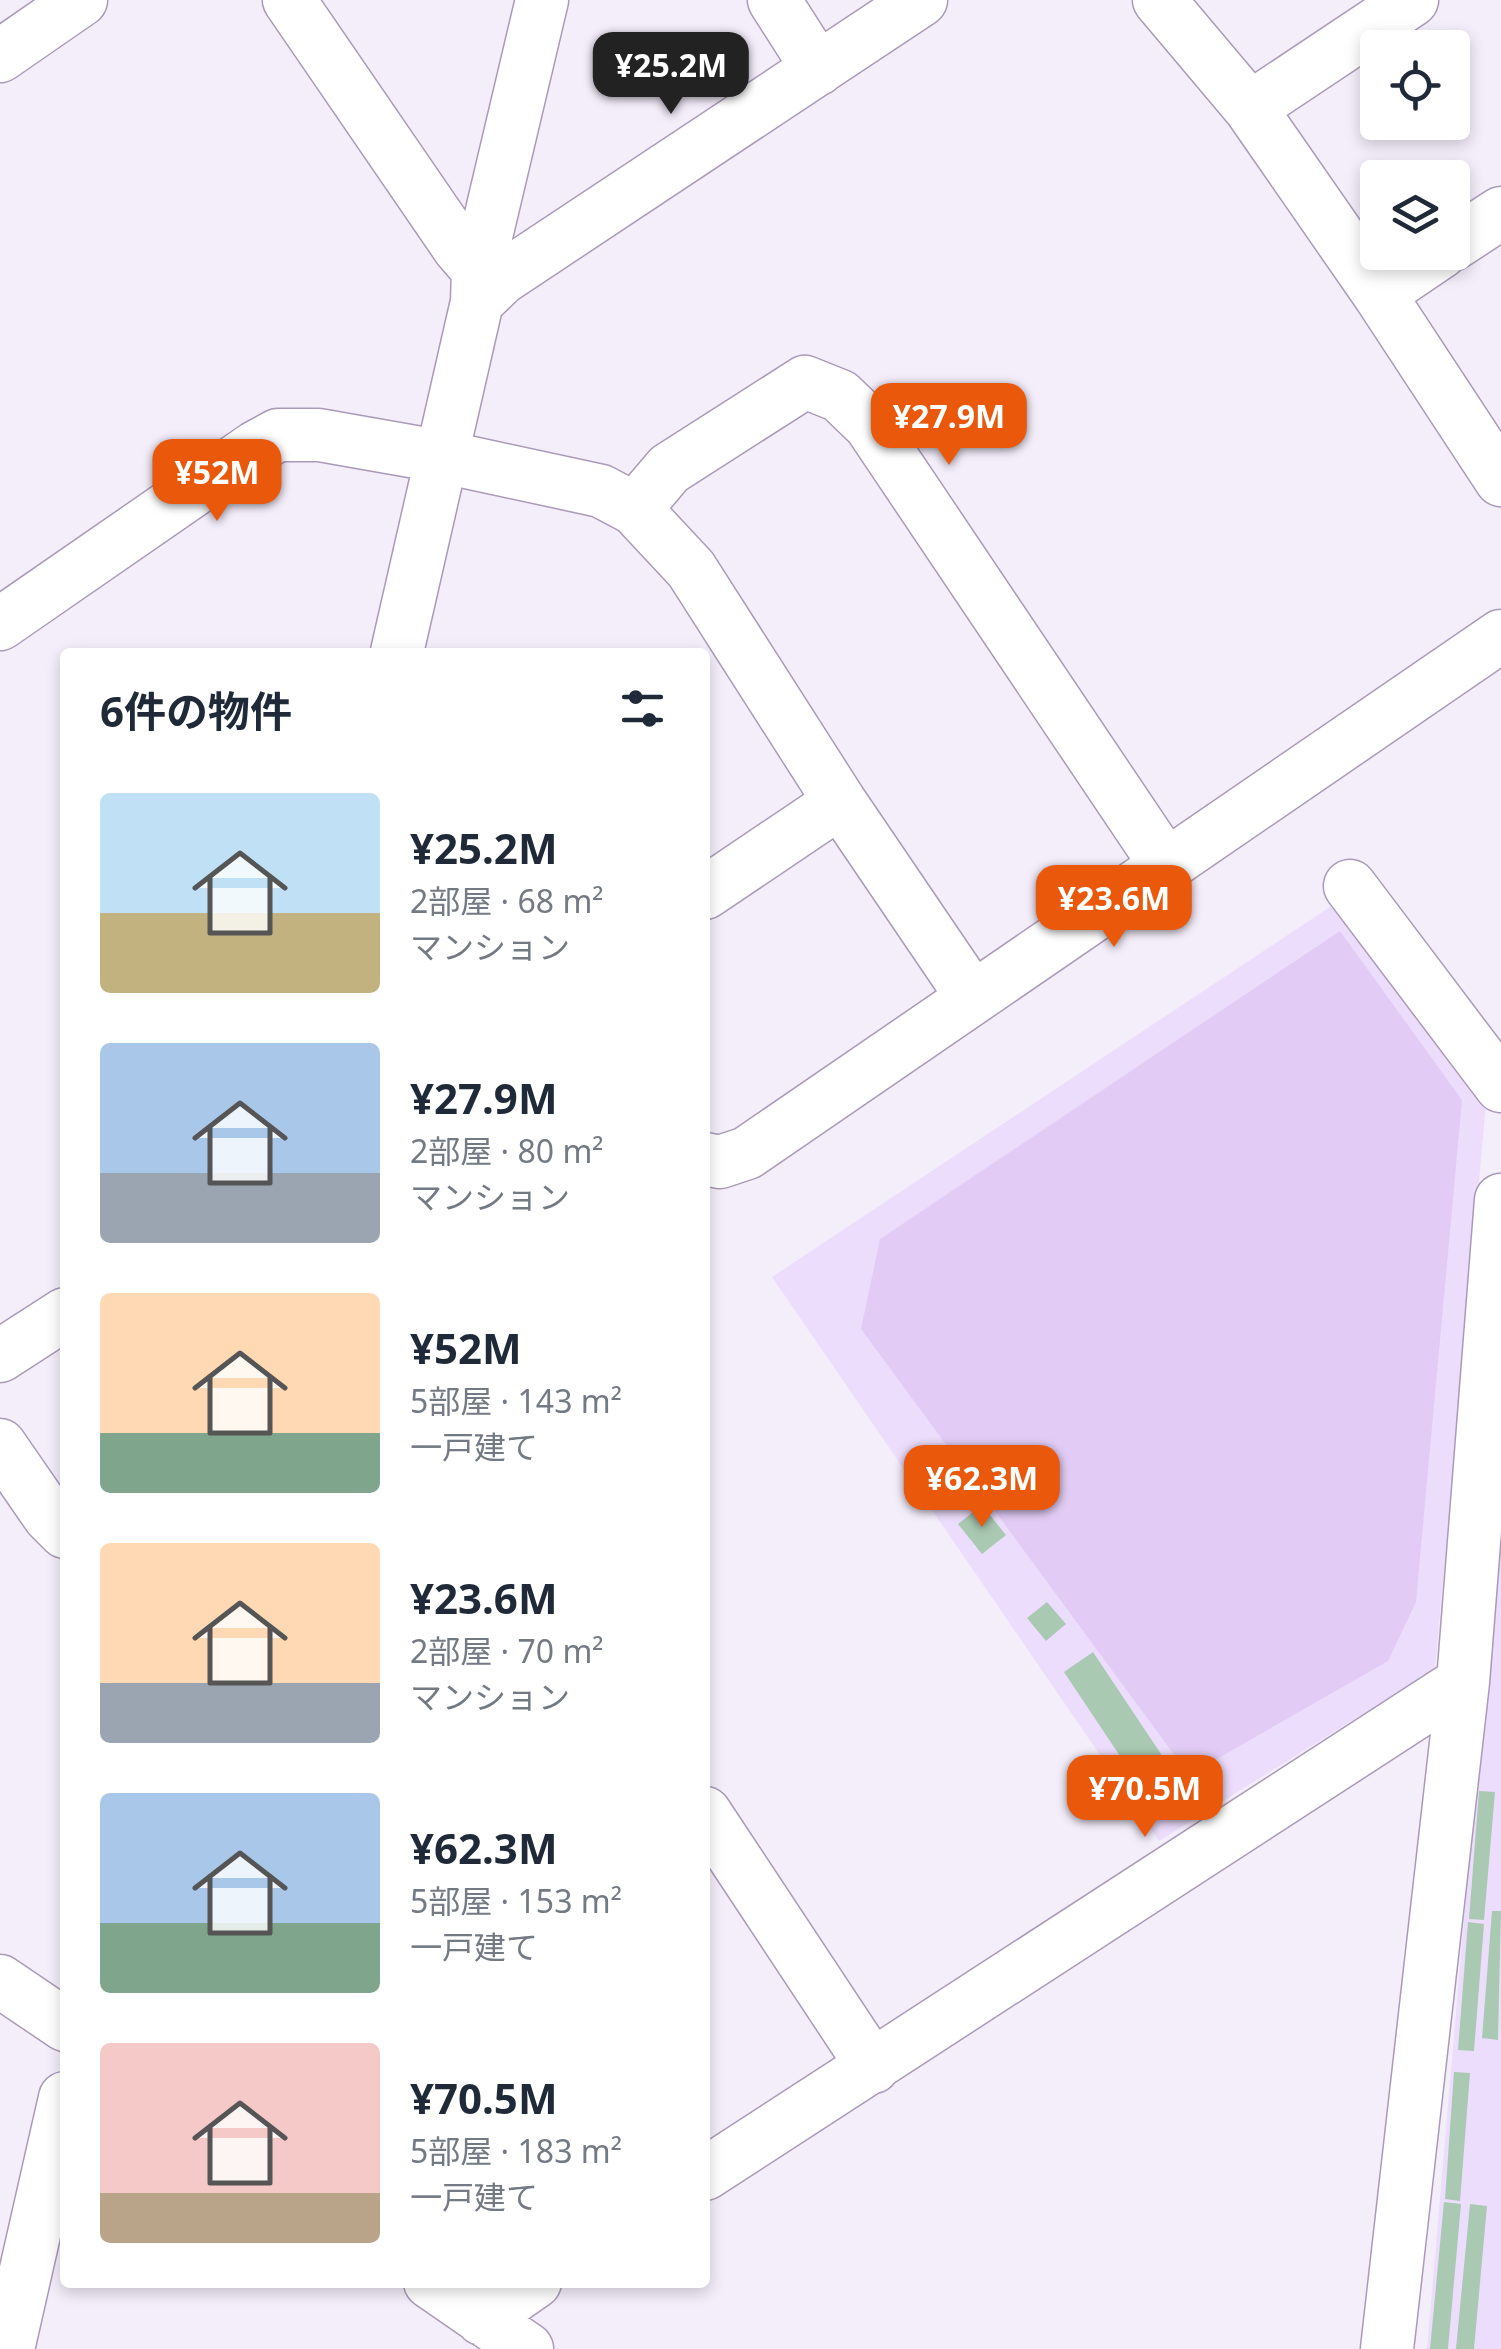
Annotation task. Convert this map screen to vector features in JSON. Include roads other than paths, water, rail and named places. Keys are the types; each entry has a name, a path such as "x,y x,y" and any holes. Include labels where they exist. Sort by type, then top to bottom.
{"street":[{"path":"0,56 81,0"},
{"path":"289,0 459,248 477,286"},
{"path":"398,648 444,457 477,286 542,0"},
{"path":"774,0 818,69"},
{"path":"477,286 502,278 921,0"},
{"path":"1159,0 1250,108 1501,480"},
{"path":"1250,108 1412,0"},
{"path":"1470,233 1501,213"},
{"path":"1379,294 1414,270"},
{"path":"635,508 669,469 805,382 840,396 870,425 1165,864"},
{"path":"0,624 256,446 278,435 319,435 601,491 635,508 691,569 840,802 973,998"},
{"path":"710,1160 720,1162 747,1152 1501,636"},
{"path":"710,890 840,802"},
{"path":"1350,886 1501,1086"},
{"path":"1387,2349 1463,1682 1501,1200"},
{"path":"0,1356 60,1317"},
{"path":"0,1445 60,1527"},
{"path":"710,2171 1463,1682"},
{"path":"710,1821 873,2068"},
{"path":"4,2002 60,2023"},
{"path":"8,2349 60,2120"},
{"path":"438,2288 528,2349"},
{"path":"482,2319 526,2288"}]}
